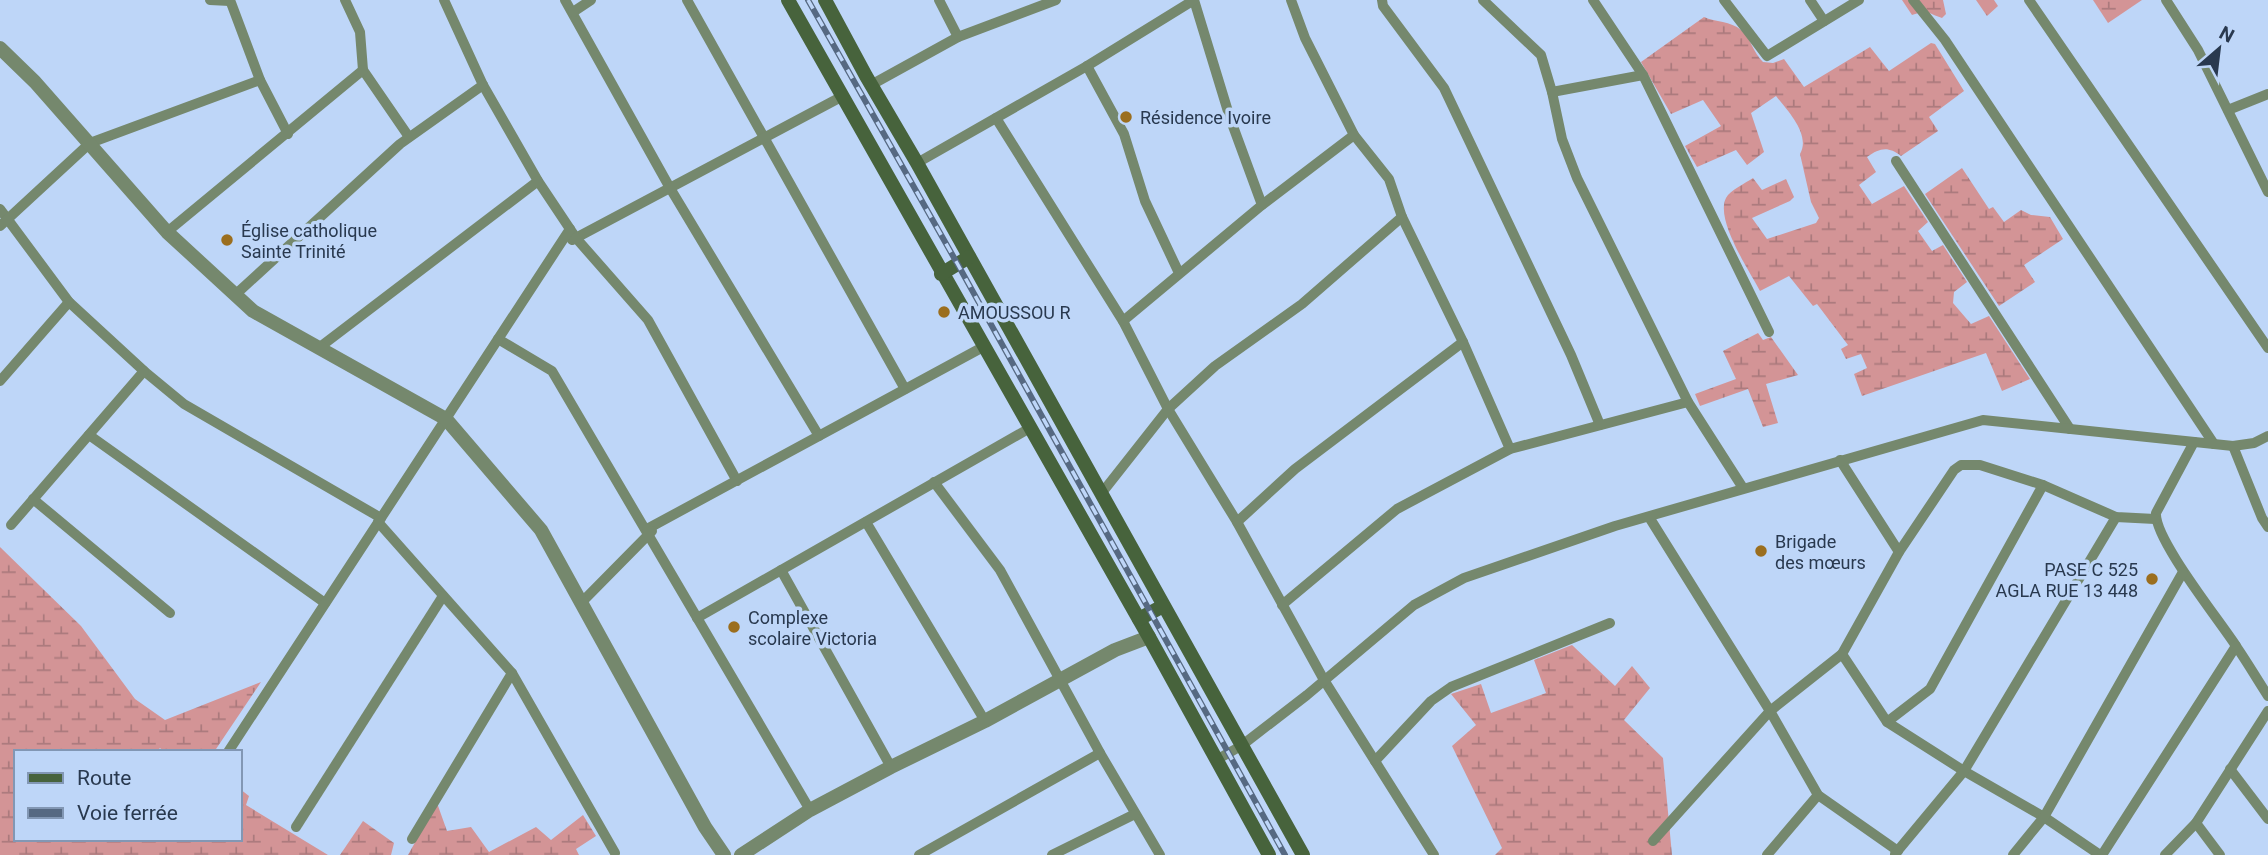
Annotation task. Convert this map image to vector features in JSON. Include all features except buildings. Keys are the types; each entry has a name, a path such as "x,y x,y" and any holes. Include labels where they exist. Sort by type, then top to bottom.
{"main road":[{"path":"788,0 1149,637 1269,855"},
{"path":"825,0 1303,855"},
{"path":"941,274 969,257"},
{"path":"1139,620 1163,606"}],"street":[{"path":"210,0 230,0 260,80 288,134"},
{"path":"345,0 360,32 363,70 409,137"},
{"path":"444,0 483,85 538,181 573,233 648,320 737,481"},
{"path":"565,0 670,188 819,436"},
{"path":"573,12 591,0"},
{"path":"687,0 905,389"},
{"path":"939,0 958,37"},
{"path":"871,85 958,37 1056,0"},
{"path":"917,163 1087,66 1194,0 1230,118 1262,205"},
{"path":"1291,0 1305,38 1354,135 1389,179 1402,218 1463,342 1510,449"},
{"path":"1382,0 1383,6 1444,88 1571,355 1600,425"},
{"path":"1483,0 1541,55 1562,139 1577,178 1688,402 1742,488"},
{"path":"1593,0 1643,75 1769,332"},
{"path":"1724,0 1767,56 1859,0"},
{"path":"1810,0 1824,21"},
{"path":"1913,0 1945,40 2214,444"},
{"path":"2029,0 2268,348"},
{"path":"2166,0 2198,50 2268,192"},
{"path":"0,48 35,82 167,232 253,312 446,419 541,530 705,827 724,855"},
{"path":"1087,66 1124,134 1145,201 1179,273"},
{"path":"167,232 363,70"},
{"path":"1552,92 1643,75"},
{"path":"260,80 90,144 2,218 69,302 144,372 184,404 380,520 512,673 615,853"},
{"path":"235,295 409,137 483,85"},
{"path":"2228,110 2268,94"},
{"path":"229,750 558,247 573,233 670,188 841,97"},
{"path":"996,118 1123,321 1168,408 1237,522 1324,680 1434,855"},
{"path":"1123,321 1262,205 1354,135"},
{"path":"1896,161 2070,429"},
{"path":"320,347 538,181"},
{"path":"1101,494 1168,408 1215,366 1302,304 1402,218"},
{"path":"0,381 69,302"},
{"path":"498,339 552,371 810,810"},
{"path":"1237,522 1294,469 1463,342"},
{"path":"580,603 648,532 662,522 983,347"},
{"path":"11,525 144,372"},
{"path":"1282,605 1397,509 1510,449 1688,402"},
{"path":"1216,760 1241,746 1414,604 1452,584 1539,552 1742,488 1983,420 2233,446 2254,443 2268,436"},
{"path":"697,618 1030,428"},
{"path":"89,435 325,603"},
{"path":"2194,442 2155,519 2183,572 2268,696"},
{"path":"2233,446 2266,521"},
{"path":"1840,460 1899,552"},
{"path":"1653,841 1770,711 1842,654 1899,552 1954,470 1961,465 1980,465 2043,485 2116,517 2155,519"},
{"path":"934,482 1000,570 1100,753 1160,855"},
{"path":"1887,722 1930,689 2043,485"},
{"path":"33,499 170,613"},
{"path":"1649,517 1770,711 1818,795 1896,853 1964,771 2116,517"},
{"path":"866,522 985,721"},
{"path":"781,570 891,767"},
{"path":"2013,855 2044,817 2183,572"},
{"path":"296,827 443,596"},
{"path":"1375,761 1431,701 1451,687 1610,623"},
{"path":"741,855 810,810 985,721 1115,650 1149,637"},
{"path":"1842,654 1887,722 2044,817 2101,855 2236,646"},
{"path":"412,839 512,673"},
{"path":"2165,855 2196,823 2268,711"},
{"path":"919,855 1100,753"},
{"path":"2230,769 2268,819"},
{"path":"1767,855 1818,795"},
{"path":"1052,855 1135,814"},
{"path":"2196,823 2220,855"}],"green space":[{"path":"1902,0 1943,0 1946,14 1942,18 1925,12 1912,15"},
{"path":"1976,0 1994,0 1998,6 1987,16"},
{"path":"2093,0 2142,0 2108,23"},
{"path":"1704,17 1741,30 1763,62 1773,63 1784,59 1804,87 1870,47 1889,71 1931,43 1935,44 1964,91 1929,117 1938,131 1901,156 1884,149 1867,157 1876,172 1859,185 1872,204 1904,186 1928,222 1918,231 1932,251 1943,245 1967,282 1954,292 1953,303 1971,324 1989,316 2030,379 2002,391 1986,353 1862,396 1854,374 1867,368 1861,354 1846,359 1841,349 1848,345 1817,304 1813,306 1789,276 1760,291 1729,232 1725,219 1726,198 1734,189 1753,178 1762,190 1786,179 1794,197 1752,218 1767,239 1816,223 1819,218 1811,202 1800,154 1803,139 1792,116 1776,96 1751,113 1764,152 1747,165 1736,150 1697,167 1685,146 1721,126 1703,100 1671,114 1641,62"},
{"path":"1962,168 1989,209 1993,207 2004,222 2021,210 2031,215 2050,217 2063,239 2024,265 2035,282 1999,306 1925,194"},
{"path":"1758,333 1763,340 1771,337 1798,375 1766,384 1778,423 1763,427 1748,389 1700,406 1695,394 1736,379 1723,351"},
{"path":"0,547 81,626 135,699 165,720 261,682 215,750 14,750 14,841 242,841 242,791 249,796 246,805 328,855 0,855"},
{"path":"1572,645 1615,686 1632,666 1650,688 1624,720 1663,758 1672,855 1495,855 1502,848 1452,746 1476,725 1451,694 1481,684 1491,713 1546,693 1534,660"},
{"path":"437,803 447,831 471,827 489,852 536,827 551,840 583,815 596,836 576,849 579,855 408,855"},
{"path":"363,821 394,843 391,855 340,855"}],"railway":[{"path":"808,0 1285,855"}],"place":[{"name":"Résidence Ivoire","path":"1126,117"},
{"name":"Église catholique Sainte Trinité","path":"227,240"},
{"name":"AMOUSSOU R","path":"944,312"},
{"name":"Brigade des mœurs","path":"1761,551"},
{"name":"PASE C 525 AGLA RUE 13 448","path":"2152,579"},
{"name":"Complexe scolaire Victoria","path":"734,627"}]}
